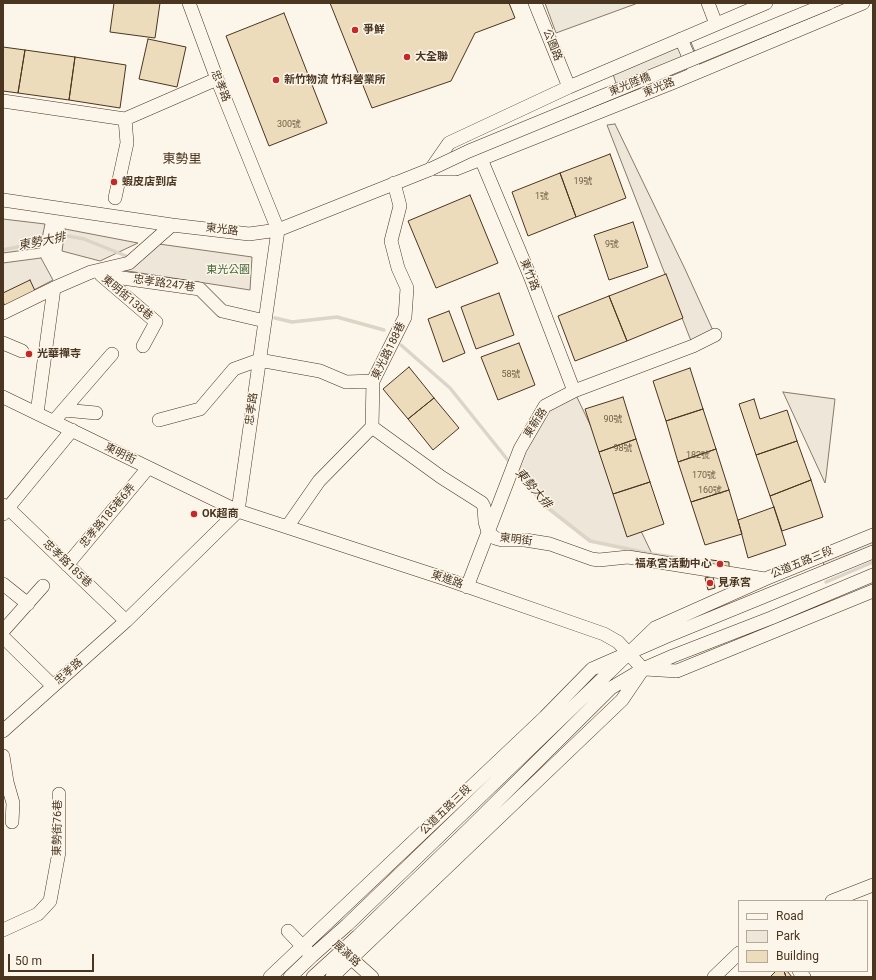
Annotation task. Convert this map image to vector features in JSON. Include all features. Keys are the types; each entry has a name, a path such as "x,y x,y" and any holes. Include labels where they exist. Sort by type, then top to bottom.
{"street":[{"name":"忠孝路","path":"3,731 126,621 238,511 278,230 217,79 189,3"},
{"name":"公園路","path":"535,3 569,87"},
{"path":"708,3 716,24"},
{"path":"431,169 449,143 569,87 766,3"},
{"name":"東光陸橋","path":"431,169 476,148 830,3"},
{"name":"東光路","path":"3,200 172,225 249,234 278,230 431,169 456,169 481,160 696,73 863,3"},
{"path":"682,38 696,73"},
{"path":"3,101 125,119 217,79"},
{"path":"115,198 127,143 125,119"},
{"name":"東竹路","path":"481,160 530,276 574,391"},
{"name":"東光路188巷","path":"372,427 373,381 405,317 407,288 398,268 391,241 400,206 394,183"},
{"name":"東明街138巷","path":"3,313 54,288 129,263 172,225"},
{"name":"東明街138巷","path":"98,273 156,322 143,346"},
{"name":"忠孝路247巷","path":"98,273 200,289 222,311 265,321"},
{"path":"38,413 54,288"},
{"name":"東新路","path":"467,587 520,449 546,406 574,391 693,346 714,335"},
{"path":"3,343 22,351"},
{"path":"54,421 112,354"},
{"path":"159,420 200,409 234,369 259,360 320,371 346,382 373,381"},
{"name":"東明街","path":"3,397 238,511"},
{"path":"64,410 96,412"},
{"path":"287,527 319,481 372,427"},
{"name":"東明街","path":"372,427 482,503 488,532 495,538 502,540 518,539 550,544 592,559 599,560 628,556 765,579"},
{"name":"忠孝路185巷","path":"72,430 5,509 126,621"},
{"name":"忠孝路185巷6弄","path":"67,565 148,468"},
{"name":"東進路","path":"238,511 604,634 618,642 643,669"},
{"name":"公道五路三段","path":"270,977 307,951 330,940 347,926 655,628 765,579 873,535"},
{"name":"公道五路三段","path":"290,977 320,930 545,717 592,669 873,552"},
{"path":"313,977 329,974 347,954 358,936 464,834 611,688 643,669 873,575"},
{"path":"3,584 28,604"},
{"path":"3,631 43,586"},
{"path":"643,669 677,671 873,591"},
{"path":"3,637 53,686"},
{"path":"3,756 7,782 13,803 12,822"},
{"name":"東勢街76巷","path":"3,930 38,914 50,901 59,852 59,794"},
{"path":"835,900 873,885"},
{"name":"展演路","path":"320,930 372,977"},
{"path":"288,931 329,974"},
{"path":"714,977 738,954"}],"green space":[{"path":"615,124 715,335 693,346 607,125"},
{"path":"3,219 45,224 40,248 3,253"},
{"path":"65,229 138,243 100,261 62,251"},
{"name":"東光公園","path":"159,244 252,257 250,290 121,270"},
{"path":"41,258 53,280 3,306 3,263"},
{"path":"574,391 652,554 590,541 544,505 514,467 545,406"},
{"path":"783,392 835,399 825,483"}],"shaded area":[{"path":"545,3 638,3 556,33"},
{"path":"690,40 701,66 621,99 613,74"},
{"path":"873,541 873,557 827,576 823,562"}],"building":[{"path":"114,3 160,3 155,38 110,32"},
{"name":"大全聯","path":"330,3 509,3 515,18 475,33 451,81 372,108"},
{"name":"新竹物流 竹科營業所","path":"284,13 327,123 269,146 226,36"},
{"path":"148,39 186,47 177,87 139,79"},
{"path":"3,47 25,50 18,93 3,91"},
{"path":"25,50 75,57 69,100 18,93"},
{"path":"75,57 126,65 120,108 69,100"},
{"path":"610,154 626,198 576,217 560,173"},
{"path":"560,173 576,217 528,236 512,192"},
{"path":"470,195 498,263 436,288 408,221"},
{"path":"633,222 648,267 609,280 594,235"},
{"path":"666,274 683,318 627,341 609,296"},
{"path":"30,280 36,293 6,308 3,302 3,293"},
{"path":"499,293 514,335 476,349 461,307"},
{"path":"609,296 627,341 575,361 558,316"},
{"path":"449,311 465,353 443,362 428,319"},
{"path":"519,343 535,385 498,400 481,357"},
{"path":"409,367 434,398 408,419 383,389"},
{"path":"690,368 703,409 666,421 653,381"},
{"path":"623,397 636,439 599,452 585,409"},
{"path":"434,398 459,428 433,450 408,419"},
{"path":"754,399 760,419 787,410 797,441 756,455 739,404"},
{"path":"703,409 716,449 678,462 666,421"},
{"path":"636,439 650,482 613,494 599,452"},
{"path":"797,441 811,480 770,496 756,455"},
{"path":"716,449 729,490 691,502 678,462"},
{"path":"811,480 823,517 782,531 770,496"},
{"path":"650,482 664,524 627,537 613,494"},
{"path":"729,490 742,534 705,545 691,502"},
{"path":"774,507 786,545 748,558 738,520"},
{"name":"福承宮活動中心","path":"711,560 729,562 729,569 710,567"},
{"name":"見承宮","path":"713,576 715,588 708,590 705,578"},
{"path":"775,972 784,972 786,977 770,977"},
{"path":"784,972 788,972 792,977 786,977"}],"waterway":[{"name":"東勢大排","path":"3,250 68,236 84,239 126,256"},
{"name":"東勢大排","path":"275,318 292,322 337,317 384,330"},
{"name":"東勢大排","path":"401,345 450,388 511,464"},
{"name":"東勢大排","path":"515,469 544,505 590,541 652,554 706,562"},
{"name":"東勢大排","path":"826,582 873,562"}],"place":[{"name":"爭鮮","path":"355,30"},
{"name":"大全聯","path":"407,57"},
{"name":"新竹物流 竹科營業所","path":"276,80"},
{"name":"蝦皮店到店","path":"114,182"},
{"name":"光華禪寺","path":"29,354"},
{"name":"OK超商","path":"194,514"},
{"name":"福承宮活動中心","path":"720,564"},
{"name":"見承宮","path":"710,583"}],"district":[{"name":"東勢里","path":"182,160"}]}
